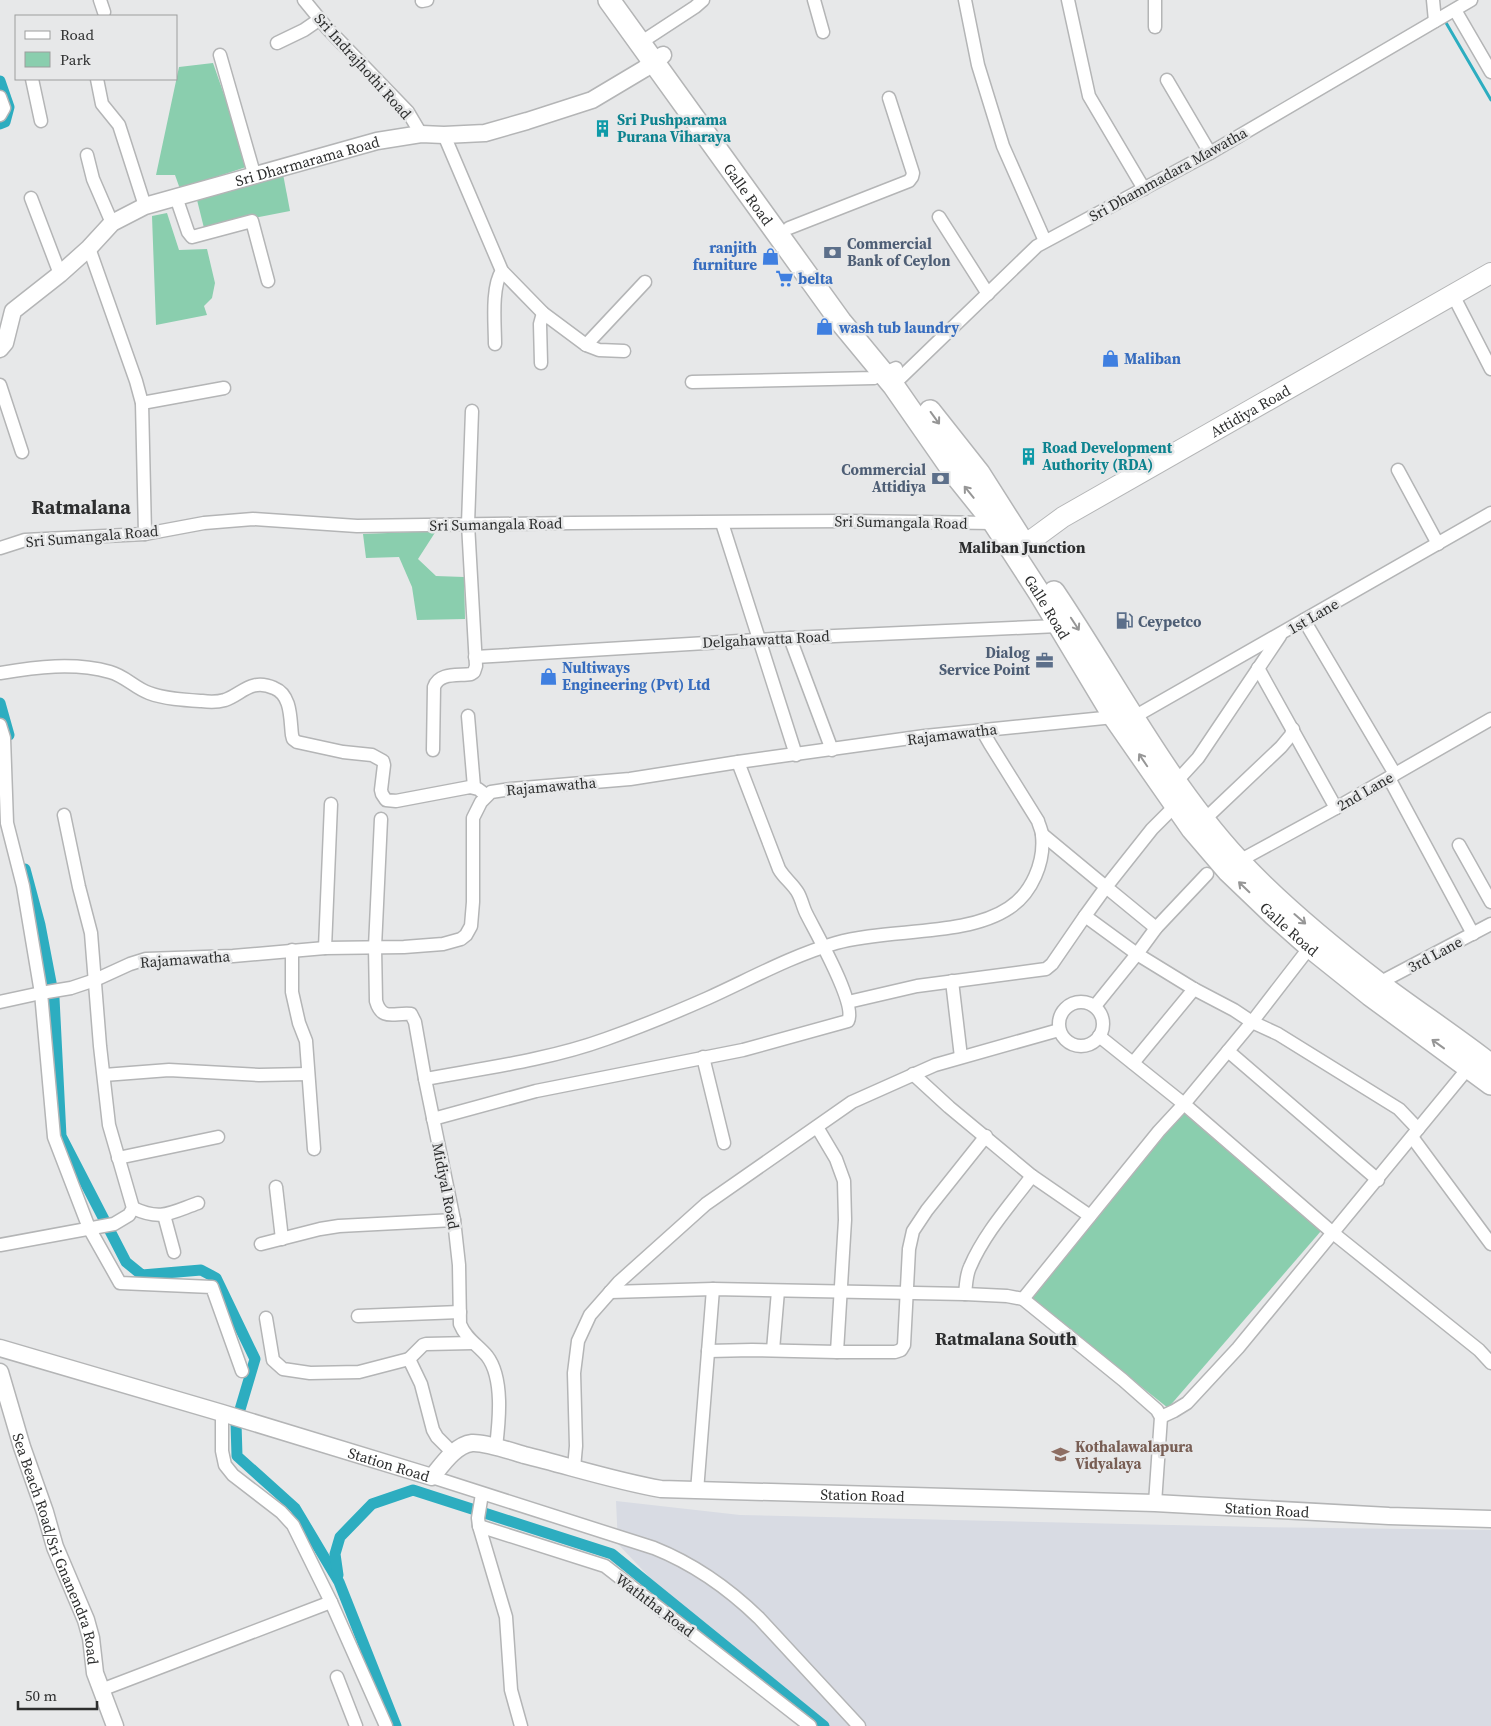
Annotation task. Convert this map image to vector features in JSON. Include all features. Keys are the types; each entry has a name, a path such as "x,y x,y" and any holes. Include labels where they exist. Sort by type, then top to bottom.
{"highway":[{"name":"Galle Road","path":"609,0 645,40 706,115 845,304 894,376 957,477 994,523 1019,549 1124,717 1175,806 1220,865 1274,916 1379,983 1491,1065"},
{"name":"Galle Road","path":"624,0 645,40"},
{"name":"Galle Road","path":"659,58 744,190 841,322 894,376 978,473 1058,626 1124,717 1204,820 1220,865"},
{"name":"Galle Road","path":"1315,941 1370,995 1491,1084"}],"main road":[{"name":"Attidiya Road","path":"1019,549 1063,517 1491,273"}],"street":[{"name":"Sri Indrajhothi Road","path":"304,0 326,28 408,112 421,134"},
{"path":"645,40 703,0"},
{"path":"814,0 823,32"},
{"path":"965,0 978,65 1003,146 1044,241"},
{"path":"1068,0 1090,96 1144,189"},
{"path":"1155,0 1155,27"},
{"path":"1433,0 1435,22"},
{"name":"Sri Dhammadara Mawatha","path":"894,376 988,294 1036,246 1210,153 1471,0"},
{"path":"1455,10 1491,72"},
{"path":"276,42 304,30 320,19"},
{"path":"220,55 255,176"},
{"name":"Sri Dharmarama Road","path":"0,349 5,344 13,310 60,274 89,248 112,223 145,206 377,141 421,134 485,133 527,121 592,100 659,58"},
{"path":"35,80 41,121"},
{"path":"97,80 102,104 119,125 145,206"},
{"path":"1167,80 1210,153"},
{"path":"0,97 4,108 0,115"},
{"path":"789,228 908,181 912,177 913,173 889,98"},
{"path":"444,135 502,271 543,313 586,345 598,350 624,352"},
{"path":"87,155 93,179 112,223"},
{"path":"176,197 188,232 192,237 252,222 268,281"},
{"path":"31,198 60,274"},
{"path":"939,217 988,294"},
{"path":"89,248 142,403 145,534"},
{"path":"495,344 496,292 499,276 502,271"},
{"path":"586,345 644,282"},
{"path":"1453,295 1491,369"},
{"path":"541,363 540,324 543,313"},
{"path":"692,382 894,376"},
{"path":"0,384 22,452"},
{"path":"142,403 224,388"},
{"path":"433,750 434,686 436,682 444,676 470,674 475,670 468,524 472,410"},
{"path":"1398,470 1438,544"},
{"name":"1st Lane","path":"1124,717 1281,634 1491,513"},
{"name":"Sri Sumangala Road","path":"0,548 25,540 145,534 204,523 253,519 357,526 846,521 994,523"},
{"path":"722,523 796,755"},
{"path":"1304,620 1392,776 1473,934"},
{"name":"Delgahawatta Road","path":"474,657 790,638 1058,626"},
{"path":"1176,782 1198,758 1281,634"},
{"path":"790,638 832,750"},
{"path":"1,673 61,666 96,669 111,672 125,678 136,687 150,694 208,702 226,700 239,691 257,685 274,688 280,691 287,702 292,735 293,739 297,742 343,752 372,755 383,761 381,790 386,800 396,801 474,787 486,795"},
{"path":"1258,668 1336,808"},
{"path":"468,716 474,787"},
{"name":"Rajamawatha","path":"0,1002 42,992 65,989 95,980 146,959 233,956 325,948 404,947 443,944 461,939 466,935 470,926 473,902 474,818 478,806 486,795 497,790 630,779 738,762 982,730 1124,717"},
{"name":"2nd Lane","path":"1095,1006 1156,928 1220,865 1336,808 1491,719"},
{"path":"0,725 4,738 7,823 23,886 42,992 54,1137 89,1228 120,1283 212,1287 242,1371"},
{"path":"1204,820 1281,747 1291,735 1293,729"},
{"path":"424,1079 552,1055 605,1039 708,998 789,960 824,946 862,937 954,927 979,922 999,915 1012,907 1031,885 1037,872 1042,834 1034,814 982,730"},
{"path":"433,1119 536,1091 743,1050 848,1020 850,1016 848,1002 824,946 805,912 799,894 779,869 738,762"},
{"path":"325,948 331,804"},
{"path":"848,1002 917,986 1046,969 1052,964 1106,886 1152,829 1175,806"},
{"path":"0,1245 114,1224 129,1215 133,1208 109,1125 100,1046 91,933 64,815"},
{"path":"376,947 381,819"},
{"path":"1042,834 1156,928"},
{"path":"1459,845 1491,902"},
{"path":"1085,916 1137,954 1194,989 1252,1022 1278,1034 1400,1109 1491,1244"},
{"name":"3rd Lane","path":"1379,983 1491,924"},
{"path":"1023,1299 1159,1131 1252,1022 1315,941"},
{"name":"Midiyal Road","path":"376,947 376,1001 378,1008 383,1014 392,1016 402,1013 411,1014 414,1018 424,1079 454,1220 459,1265 460,1324 464,1332 481,1349 494,1367 500,1418 496,1447"},
{"path":"292,950 292,992 299,1023 306,1041 314,1149"},
{"path":"952,981 961,1057"},
{"path":"1132,1063 1194,989"},
{"path":"1082,1001 1095,1006 1100,1012 1103,1026 1099,1036 1090,1044 1075,1046 1062,1037 1059,1030 1059,1016 1068,1005 1082,1001"},
{"path":"574,1468 576,1446 574,1372 578,1341 590,1315 619,1282 706,1204 852,1102 935,1065 1059,1030"},
{"path":"1099,1036 1184,1104 1333,1233 1479,1350 1491,1363"},
{"path":"1228,1051 1378,1180"},
{"path":"703,1057 724,1142"},
{"path":"1160,1417 1187,1403 1244,1341 1469,1067"},
{"path":"104,1075 169,1070 251,1075 308,1074"},
{"path":"913,1074 949,1107 1032,1176 1090,1216"},
{"path":"817,1127 836,1159 844,1181 845,1220 838,1352"},
{"path":"708,1351 895,1352 901,1350 904,1345 909,1250 912,1231 986,1136"},
{"path":"118,1158 218,1137"},
{"path":"965,1294 969,1269 983,1243 1000,1217 1032,1176"},
{"path":"276,1187 282,1238"},
{"path":"133,1208 147,1214 164,1215 198,1203"},
{"path":"164,1215 174,1252"},
{"path":"261,1244 338,1226 454,1220"},
{"path":"610,1292 713,1289 965,1294 1007,1296 1023,1299 1157,1410 1160,1417 1155,1503"},
{"path":"698,1491 713,1289"},
{"path":"773,1350 778,1291"},
{"path":"358,1316 460,1312"},
{"path":"266,1318 272,1360 283,1368 310,1373 358,1372 409,1359 426,1344 473,1343"},
{"path":"0,1348 222,1413 222,1451 225,1465 233,1475 281,1512 292,1525 331,1602 386,1726"},
{"path":"409,1359 420,1384 433,1430 437,1437 453,1453"},
{"name":"Sea Beach Road/Sri Gnanendra Road","path":"0,1372 55,1547 86,1620 91,1638 95,1673 115,1726"},
{"name":"Station Road","path":"222,1413 432,1477 453,1453 463,1446 472,1443 496,1447 633,1484 661,1489 1155,1503 1388,1516 1491,1518"},
{"path":"432,1477 481,1499 654,1548 704,1573 748,1608 858,1726"},
{"path":"481,1499 478,1522 506,1617 511,1690 521,1726"},
{"name":"Waththa Road","path":"478,1522 605,1566 810,1726"},
{"path":"101,1690 331,1602"},
{"path":"337,1677 356,1726"}],"shaded area":[{"path":"616,1501 740,1515 1259,1527 1491,1530 1491,1726 829,1726 671,1600 618,1544"}],"green space":[{"path":"213,63 249,166 180,189 175,175 156,175 176,80 178,80 179,67"},
{"path":"283,174 290,211 204,228 197,200"},
{"path":"167,213 179,250 207,249 215,283 212,298 204,306 207,315 156,325 152,216"},
{"path":"436,531 418,559 436,576 464,577 465,619 417,620 412,587 399,557 366,558 363,534"},
{"path":"1185,1109 1321,1231 1168,1408 1029,1297"}],"waterway":[{"path":"1445,21 1491,100"},
{"path":"0,81 9,107 5,122 0,124"},
{"path":"0,703 9,735"},
{"path":"25,869 40,925 54,998 61,1136 126,1262 142,1275 201,1270 216,1278 255,1359 236,1423 237,1456 295,1508 339,1582 396,1726"},
{"path":"338,1575 335,1554 340,1537 372,1504 413,1490 612,1554 824,1726"}],"place":[{"name":"Sri Pushparama Purana Viharaya","path":"603,128"},
{"name":"Commercial Bank of Ceylon","path":"833,252"},
{"name":"ranjith furniture","path":"771,256"},
{"name":"belta","path":"784,278"},
{"name":"wash tub laundry","path":"825,327"},
{"name":"Maliban","path":"1110,358"},
{"name":"Road Development Authority (RDA)","path":"1028,456"},
{"name":"Commercial Attidiya","path":"940,478"},
{"name":"Ceypetco","path":"1124,621"},
{"name":"Dialog Service Point","path":"1044,661"},
{"name":"Nultiways Engineering (Pvt) Ltd","path":"548,676"},
{"name":"Kothalawalapura Vidyalaya","path":"1061,1455"}],"district":[{"name":"Ratmalana","path":"81,507"},
{"name":"Maliban Junction","path":"1022,547"},
{"name":"Ratmalana South","path":"1006,1338"}]}
